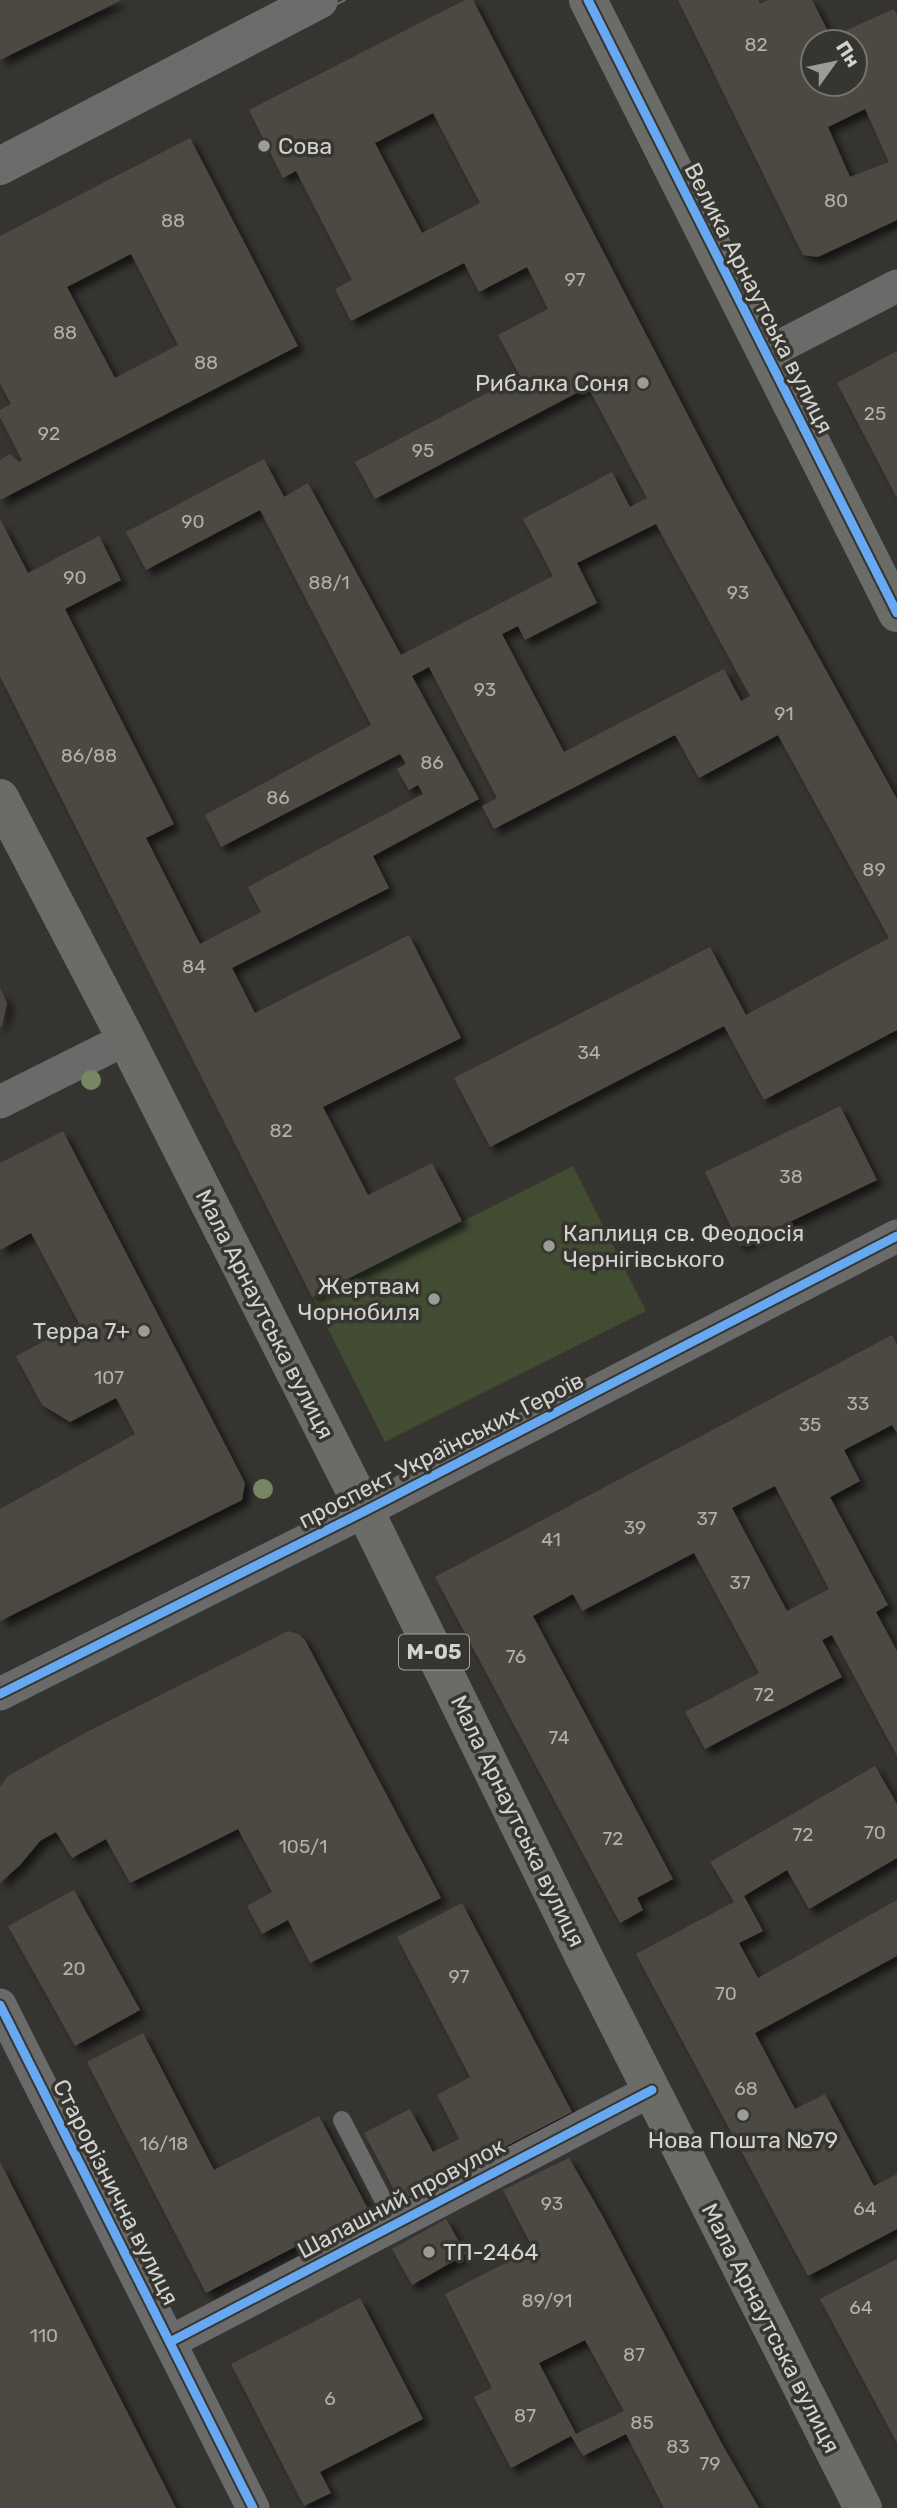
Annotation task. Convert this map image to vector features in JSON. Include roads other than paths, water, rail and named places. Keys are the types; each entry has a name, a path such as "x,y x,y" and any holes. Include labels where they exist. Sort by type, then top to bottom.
{"main road":[{"path":"0,166 319,0"},
{"name":"Велика Арнаутська вулиця","path":"588,0 897,612"},
{"name":"Мала Арнаутська вулиця","path":"0,798 126,1039 365,1511 589,1967 863,2508"}],"street":[{"path":"765,354 897,286"},
{"path":"0,1102 126,1039"},
{"name":"проспект Українських Героїв","path":"0,1694 365,1511 897,1236"},
{"name":"Старорізнична вулиця","path":"0,2005 253,2508"},
{"name":"Шалашний провулок","path":"170,2342 652,2090"}],"lane":[{"path":"342,2120 395,2222"}],"tram line":[{"path":"0,152 292,0"},
{"path":"0,180 345,0"}],"place":[{"name":"Сова","path":"264,146"},
{"name":"Рибалка Соня","path":"643,383"},
{"name":"Каплиця св. Феодосія Чернігівського","path":"549,1246"},
{"name":"Жертвам Чорнобиля","path":"434,1299"},
{"name":"Терра 7+","path":"144,1331"},
{"name":"Нова Пошта №79","path":"743,2115"},
{"name":"ТП-2464","path":"429,2252"}]}
